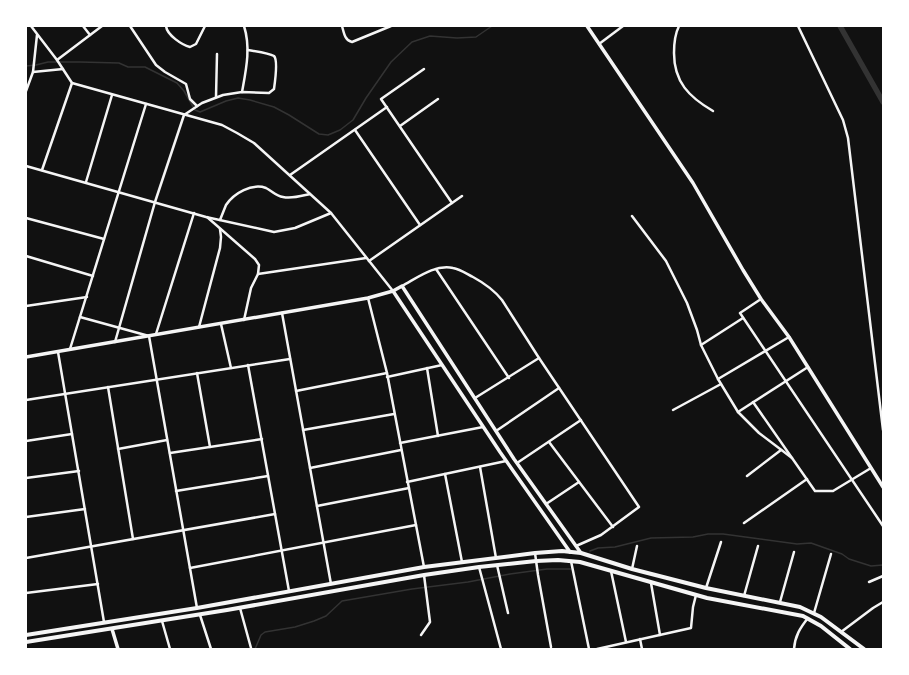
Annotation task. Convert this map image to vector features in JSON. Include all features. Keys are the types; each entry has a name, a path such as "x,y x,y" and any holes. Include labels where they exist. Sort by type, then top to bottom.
{"main road":[{"path":"26,635 197,608 424,567 551,551 581,553 632,569 706,588 800,607 827,620 864,649"},
{"path":"26,642 200,615 424,575 536,561 571,561 696,595 748,607 796,614 808,618 850,649"},
{"path":"386,574 388,582"},
{"path":"696,595 698,586"},
{"path":"226,603 228,610"}],"street":[{"path":"31,26 57,60 72,84 231,129 254,143 331,213 393,291 506,461 570,552"},
{"path":"83,26 90,35"},
{"path":"57,60 102,26"},
{"path":"130,26 156,65 186,84 190,99 197,106"},
{"path":"166,26 166,29 174,38 182,44 190,47 196,44 205,26"},
{"path":"242,92 248,50 248,39 244,26"},
{"path":"342,26 346,39 352,42 391,26"},
{"path":"587,26 692,183 761,298 789,336 883,487"},
{"path":"599,44 622,26"},
{"path":"679,26 675,39 674,51 676,73 690,95 713,111"},
{"path":"798,26 843,120 848,138 883,430"},
{"path":"26,91 33,72 37,34"},
{"path":"114,342 155,202 184,115 197,106 216,97 242,92 269,93 274,87 276,63 274,57 248,50"},
{"path":"216,97 217,54"},
{"path":"33,72 63,69"},
{"path":"424,69 381,99 452,203"},
{"path":"42,170 72,84"},
{"path":"86,182 112,95"},
{"path":"400,126 438,100"},
{"path":"70,350 146,104"},
{"path":"290,175 386,107"},
{"path":"355,130 420,225"},
{"path":"26,166 206,217 274,232 294,228 331,213"},
{"path":"220,220 227,205 238,193 245,189 255,187 266,188 274,194 283,197 296,197 311,194"},
{"path":"369,261 462,196"},
{"path":"156,335 194,213"},
{"path":"632,216 666,261 687,304 701,345 718,379 738,412 760,433 792,458"},
{"path":"206,217 255,259 259,265 258,274 251,288 244,320"},
{"path":"26,218 104,239"},
{"path":"199,327 220,248 220,229"},
{"path":"26,256 93,276"},
{"path":"258,274 367,258"},
{"path":"26,357 368,298 393,291 436,269 449,267 458,269 491,288 502,300 639,507 602,535 576,546"},
{"path":"436,269 509,378"},
{"path":"402,286 517,463 581,553"},
{"path":"26,306 87,297"},
{"path":"368,298 387,375 424,567"},
{"path":"761,298 740,313 883,526"},
{"path":"282,313 331,584"},
{"path":"80,317 149,336"},
{"path":"701,345 743,318"},
{"path":"221,324 231,368"},
{"path":"149,336 197,608"},
{"path":"718,379 789,336"},
{"path":"58,352 104,622"},
{"path":"475,398 539,358"},
{"path":"26,400 290,359"},
{"path":"296,391 442,365"},
{"path":"248,366 289,591"},
{"path":"738,412 785,380 808,367"},
{"path":"427,368 438,436"},
{"path":"197,373 210,447"},
{"path":"456,387 464,382"},
{"path":"673,410 721,384"},
{"path":"108,387 133,539"},
{"path":"496,431 559,388"},
{"path":"753,402 815,491 833,491 871,468"},
{"path":"303,430 394,414"},
{"path":"517,463 580,420"},
{"path":"400,443 483,427"},
{"path":"26,441 72,434"},
{"path":"170,453 262,439"},
{"path":"118,449 167,440"},
{"path":"548,442 612,526"},
{"path":"500,452 507,448"},
{"path":"310,468 401,450"},
{"path":"747,476 781,450"},
{"path":"407,482 506,461"},
{"path":"480,467 496,558"},
{"path":"26,478 79,471"},
{"path":"445,474 462,562"},
{"path":"176,491 268,476"},
{"path":"744,524 807,480"},
{"path":"546,504 579,482"},
{"path":"317,506 409,488"},
{"path":"534,499 540,495"},
{"path":"26,517 85,509"},
{"path":"26,558 275,514"},
{"path":"190,568 416,525"},
{"path":"706,588 721,542"},
{"path":"632,569 637,546"},
{"path":"744,596 758,546"},
{"path":"780,602 794,552"},
{"path":"535,553 551,648"},
{"path":"814,613 831,554"},
{"path":"571,561 589,649"},
{"path":"497,565 508,613"},
{"path":"479,567 482,584 501,649"},
{"path":"610,571 626,642"},
{"path":"421,635 430,622 424,575"},
{"path":"869,582 883,576"},
{"path":"651,583 660,634"},
{"path":"26,593 98,584"},
{"path":"597,649 691,628 696,595"},
{"path":"841,632 883,602"},
{"path":"240,608 251,648"},
{"path":"200,615 211,649"},
{"path":"794,649 794,642 798,633 808,618"},
{"path":"162,621 170,649"},
{"path":"112,629 118,649"},
{"path":"640,639 642,649"}],"waterway":[{"path":"26,66 48,62 80,62 119,63 128,67 145,67 177,83 184,91 195,110 200,112 226,101 238,98 250,100 274,107 319,134 328,135 340,130 353,120 391,62 412,42 430,36 457,38 476,37 492,26"},
{"path":"840,26 883,102"},
{"path":"590,551 598,548 615,547 651,538 693,537 708,534 723,534 797,544 811,543 842,554 849,559 871,566 883,565"},
{"path":"255,649 261,635 265,632 295,627 314,621 326,616 342,601 412,589 468,582 510,574 547,569 571,569"}]}
